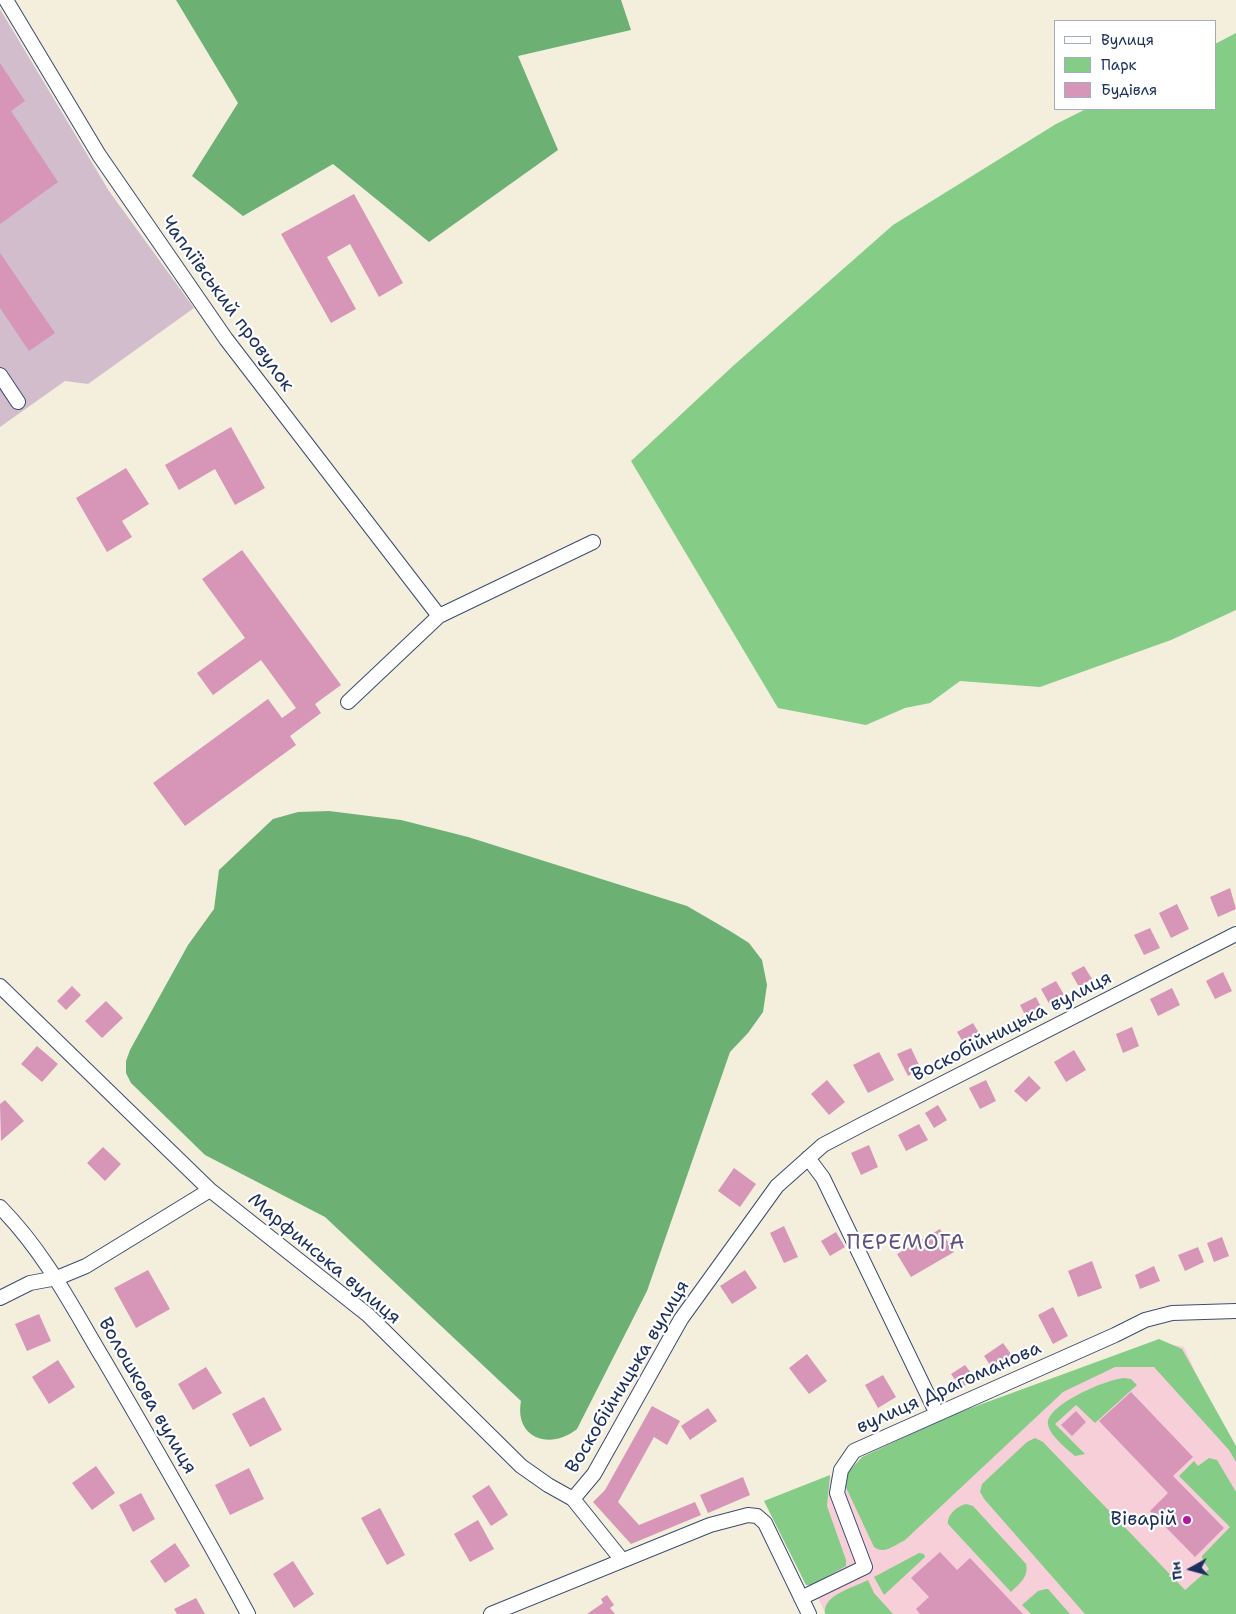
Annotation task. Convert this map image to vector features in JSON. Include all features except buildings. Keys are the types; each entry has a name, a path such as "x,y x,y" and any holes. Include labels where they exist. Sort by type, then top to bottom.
{"street":[{"name":"Чапліївський провулок","path":"6,0 99,155 226,339 438,616"},
{"path":"0,374 18,402"},
{"path":"348,702 438,616 593,542"},
{"name":"Воскобійницька вулиця","path":"573,1499 594,1474 681,1319 777,1186 823,1145 1236,934"},
{"name":"Марфинська вулиця","path":"0,986 210,1190 368,1315 521,1466 548,1485 573,1499 622,1560"},
{"path":"808,1158 823,1178 937,1414"},
{"path":"0,1298 30,1283 57,1278 86,1266 210,1190"},
{"name":"Волошкова вулиця","path":"0,1207 25,1233 57,1278 185,1497 248,1614"},
{"name":"вулиця Драгоманова","path":"801,1598 865,1566 837,1493 838,1477 854,1451 1115,1336 1145,1320 1172,1313 1236,1311"},
{"path":"491,1614 710,1525 740,1516 753,1515 765,1523 809,1614"}],"shaded area":[{"path":"0,9 109,191 194,308 88,384 65,381 0,427"},
{"path":"1159,1342 1184,1347 1236,1461 1236,1614 826,1614 769,1502"}],"green space":[{"path":"176,0 621,0 631,30 518,56 558,150 429,242 333,164 243,216 192,176 238,103"},
{"path":"1236,33 1236,610 1171,640 1040,687 960,681 930,703 905,708 866,725 778,708 631,461 733,366 893,225 1056,124 1084,110 1216,110 1216,43"},
{"path":"329,811 401,820 468,837 687,906 749,943 762,960 767,985 763,1012 748,1033 730,1052 647,1291 577,1429 567,1436 546,1440 536,1437 529,1432 523,1424 520,1414 521,1401 325,1217 205,1155 131,1083 126,1073 126,1061 130,1050 188,945 214,909 219,870 273,819 298,812"},
{"path":"1159,1339 1182,1349 1236,1446 1236,1462 1229,1450 1154,1367 1115,1367 1063,1392 905,1540 886,1550 874,1547 842,1479 862,1457 952,1415"},
{"path":"1116,1379 1131,1379 1137,1385 1095,1423 1076,1405 1055,1424 1085,1454 1075,1456 1052,1433 1048,1424 1050,1417 1067,1401 1079,1394"},
{"path":"1035,1438 1043,1442 1185,1590 1209,1569 1202,1556 1230,1527 1179,1476 1194,1461 1198,1466 1209,1458 1217,1460 1236,1492 1236,1614 1085,1614 980,1492 982,1484 1027,1442"},
{"path":"830,1475 827,1506 846,1560 846,1566 812,1585 806,1585 764,1501"},
{"path":"966,1504 973,1506 1026,1564 1025,1576 1011,1592 948,1524 949,1517 953,1511"},
{"path":"919,1553 924,1554 925,1557 884,1595 874,1577"},
{"path":"868,1580 874,1593 893,1614 825,1614 825,1607 833,1597"},
{"path":"1046,1589 1070,1614 1031,1614 1022,1605 1038,1591"}],"place":[{"name":"Віварій","path":"1187,1520"}],"district":[{"name":"ПЕРЕМОГА","path":"906,1244"}]}
